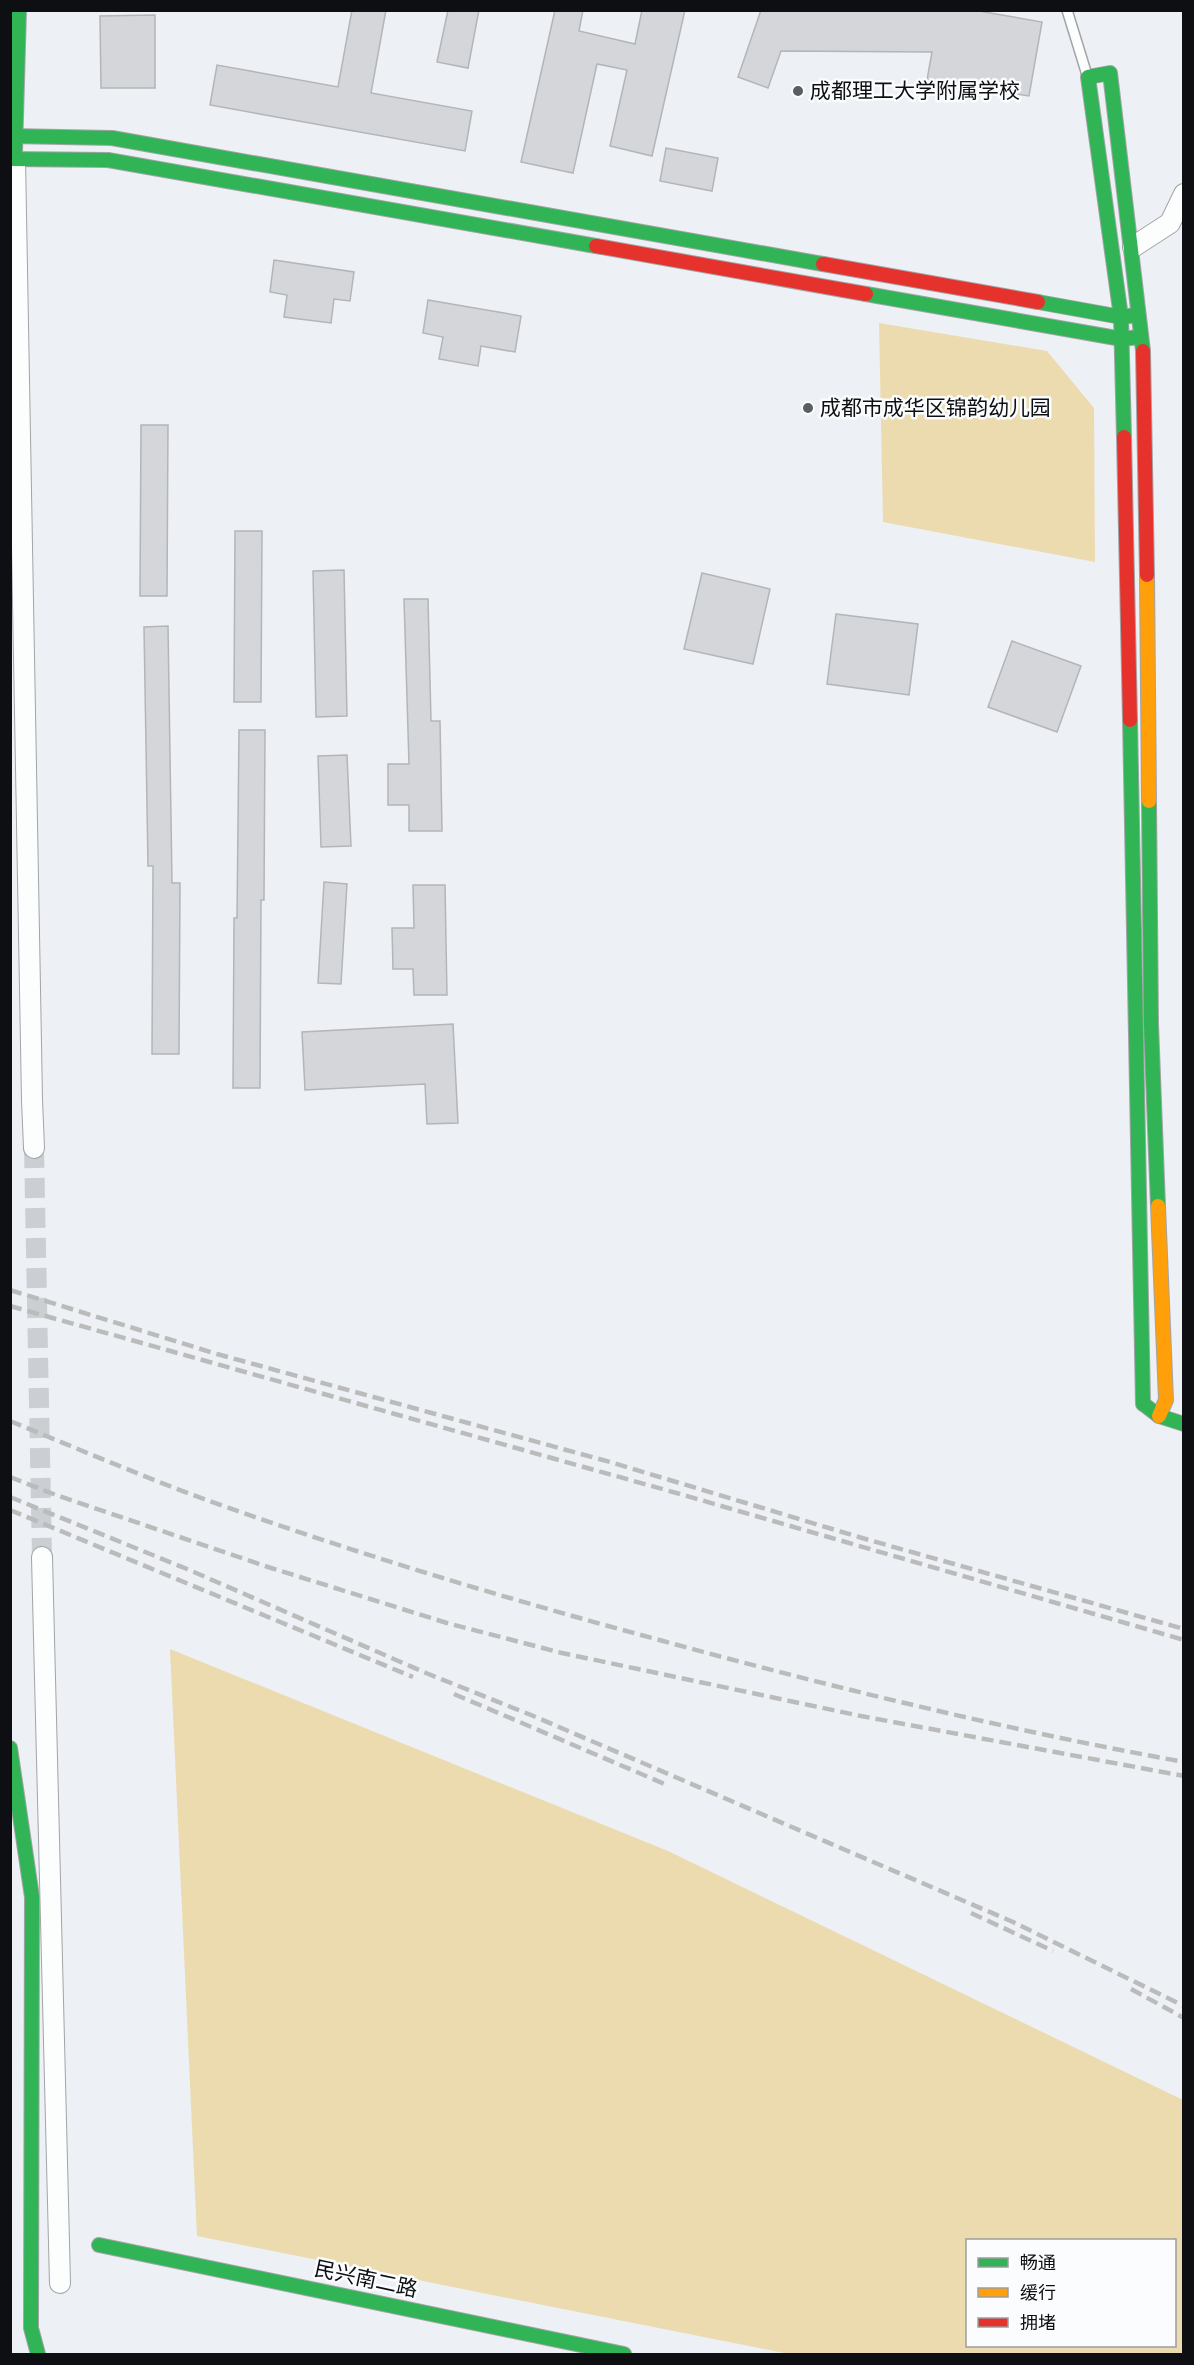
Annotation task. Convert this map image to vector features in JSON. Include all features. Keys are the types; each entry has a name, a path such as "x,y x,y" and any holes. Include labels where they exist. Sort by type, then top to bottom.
{"main road":[{"path":"19,10 13,159 108,160 1122,339 1143,336"},
{"path":"1143,1404 1122,339 1121,317 1088,77 1110,74 1143,336 1146,436 1151,1024 1166,1400 1159,1416"},
{"path":"13,136 112,138 1121,317 1141,314"},
{"path":"1143,1404 1166,1400 1184,1405"},
{"path":"1143,1404 1159,1416 1184,1424"},
{"path":"10,1748 32,1897 32,2355"},
{"name":"民兴南二路","path":"99,2244 624,2355"},
{"path":"32,2328 38,2355"}],"street":[{"path":"13,159 34,1148"},
{"path":"1133,247 1170,224 1184,194"},
{"path":"42,1557 60,2283"}],"lane":[{"path":"1067,10 1088,77"}],"shaded area":[{"path":"879,323 1047,351 1094,408 1095,562 883,522"},
{"path":"170,1649 668,1851 1183,2100 1183,2354 789,2354 197,2236"}],"building":[{"path":"352,10 386,10 371,93 472,111 465,151 210,105 217,65 338,87"},
{"path":"448,10 479,10 468,68 437,62"},
{"path":"555,10 583,10 579,31 635,44 642,10 685,10 652,156 610,146 627,70 597,64 573,173 521,162"},
{"path":"761,10 973,10 1042,22 1029,96 927,80 932,52 781,51 768,88 738,77"},
{"path":"155,15 155,88 101,88 100,16"},
{"path":"666,148 718,158 712,191 660,181"},
{"path":"274,260 354,272 350,301 334,299 331,323 284,317 287,295 270,292"},
{"path":"428,300 521,316 515,352 481,346 478,366 439,359 443,337 423,333"},
{"path":"141,425 168,425 167,596 140,596"},
{"path":"235,531 262,531 261,702 234,702"},
{"path":"344,570 347,716 316,717 313,571"},
{"path":"702,573 770,589 753,664 684,649"},
{"path":"404,599 428,599 431,721 440,721 442,831 409,831 409,805 388,805 388,764 409,764"},
{"path":"836,614 918,624 909,695 827,684"},
{"path":"168,626 172,883 180,883 179,1054 152,1054 153,866 148,866 144,627"},
{"path":"1012,641 1081,666 1057,732 988,707"},
{"path":"239,730 265,730 260,1088 233,1088 234,918 237,918"},
{"path":"347,755 351,846 321,847 318,756"},
{"path":"324,882 347,884 341,984 318,983"},
{"path":"413,885 445,885 447,995 414,995 413,969 393,969 392,928 414,928"},
{"path":"453,1024 458,1123 427,1124 425,1084 305,1090 302,1032"}],"tunnel":[{"path":"34,1148 42,1557"}],"railway":[{"path":"10,1290 217,1354 610,1462 862,1538 1184,1629"},
{"path":"10,1306 680,1494 1184,1640"},
{"path":"10,1421 251,1516 426,1573 544,1608 857,1692 987,1722 1184,1762"},
{"path":"10,1477 56,1495 268,1567 447,1623 562,1653 861,1716 1184,1776"},
{"path":"10,1497 187,1569 1013,1922 1184,2006"},
{"path":"10,1510 413,1677"},
{"path":"454,1694 667,1785"},
{"path":"971,1913 1053,1951"},
{"path":"1131,1989 1184,2018"}],"traffic: fast":[{"path":"15,152 19,10"},
{"path":"1124,437 1121,317 1088,77 1110,73 1143,351"},
{"path":"10,136 112,138 823,264"},
{"path":"10,159 108,160 596,246"},
{"path":"866,294 1122,339 1139,337"},
{"path":"1038,302 1121,317 1137,315"},
{"path":"1130,720 1143,1404"},
{"path":"1149,801 1151,1024 1158,1206"},
{"path":"1146,1406 1159,1416 1184,1424"},
{"path":"10,1748 32,1897 31,2328 38,2354"},
{"path":"99,2245 624,2354"}],"traffic: slow":[{"path":"1147,575 1149,801"},
{"path":"1158,1206 1166,1400 1159,1416"}],"traffic: jam":[{"path":"596,246 866,294"},
{"path":"823,264 1038,302"},
{"path":"1143,351 1147,575"},
{"path":"1124,437 1130,720"}],"place":[{"name":"成都理工大学附属学校","path":"798,91"},
{"name":"成都市成华区锦韵幼儿园","path":"808,408"}]}
